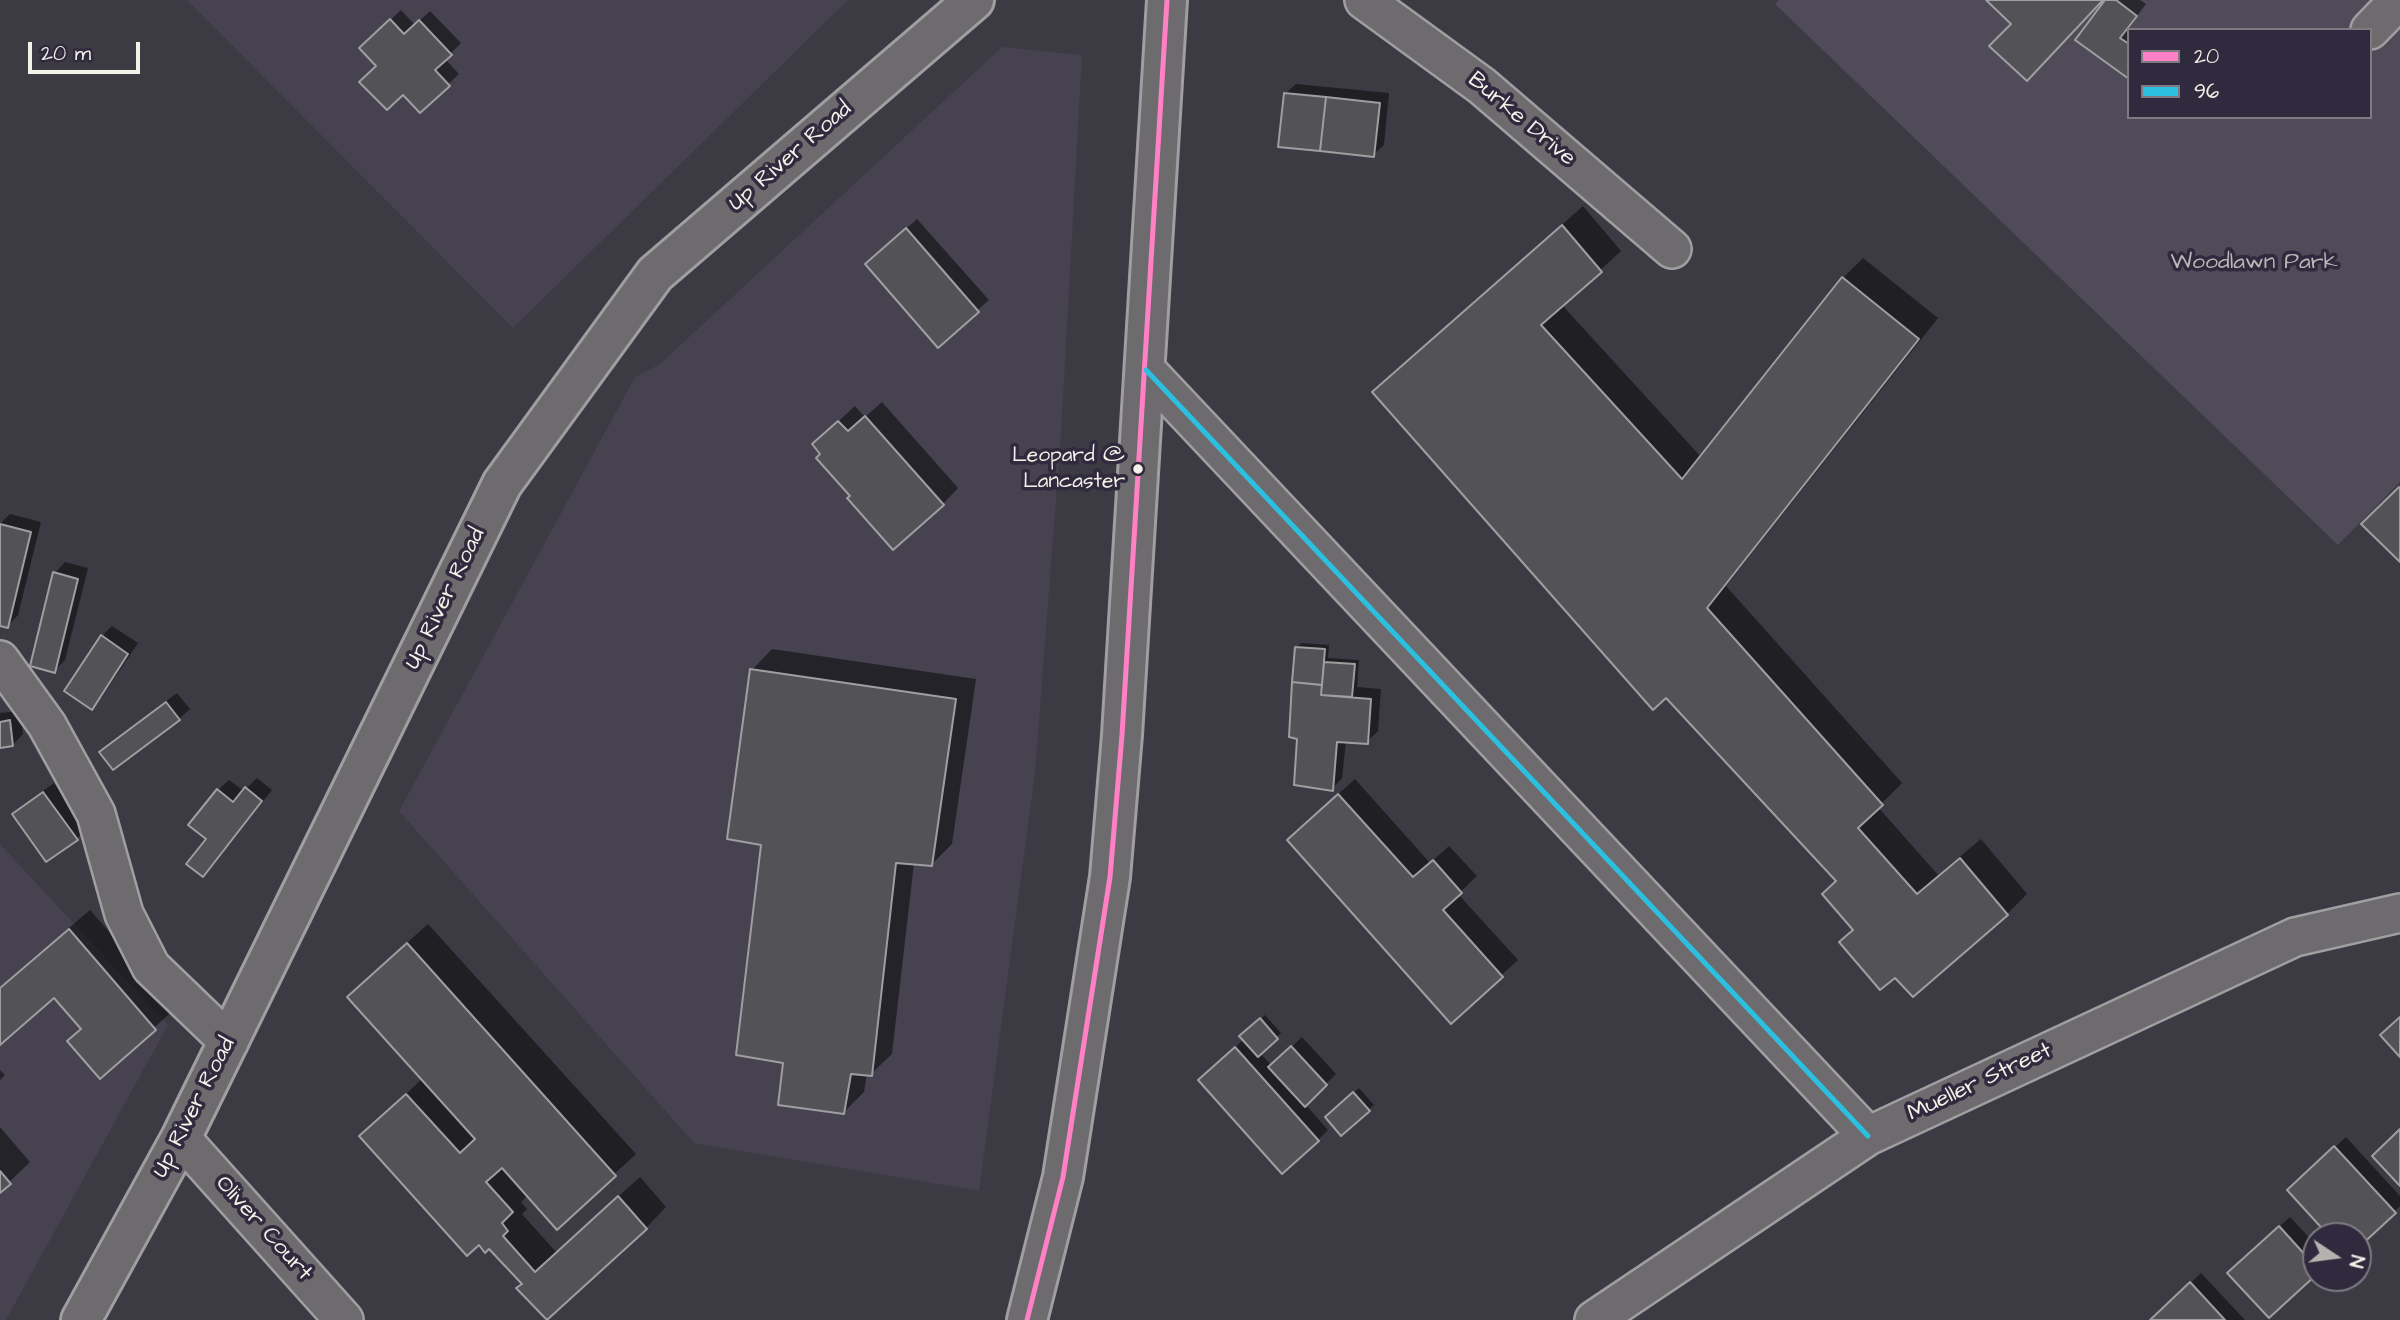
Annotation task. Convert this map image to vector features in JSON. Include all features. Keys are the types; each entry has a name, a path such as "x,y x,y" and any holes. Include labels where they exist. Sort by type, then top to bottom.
{"street":[{"name":"Up River Road","path":"81,1320 181,1138 502,484 655,274 974,0"},
{"path":"1027,1320 1063,1177 1110,877 1146,370 1167,0"},
{"name":"Burke Drive","path":"1364,0 1482,86 1672,249"},
{"path":"2372,28 2399,0"},
{"path":"1146,370 1868,1136"},
{"path":"0,660 47,725 96,814 124,914 151,967 229,1042"},
{"name":"Mueller Street","path":"1594,1320 1868,1136 2295,937 2400,914"},
{"name":"Oliver Court","path":"181,1138 344,1320"}],"shaded area":[{"path":"187,0 848,0 513,328"},
{"path":"1002,47 1082,55 1061,435 1035,773 979,1191 694,1143 399,811 635,377 660,364"},
{"path":"0,844 168,1025 6,1320 0,1320"}],"green space":[{"name":"Woodlawn Park","path":"1779,0 2400,0 2400,482 2338,545 1775,4"}],"building":[{"path":"1986,0 2103,0 2027,81 1989,46 2011,24"},
{"path":"2105,0 2116,0 2137,16 2120,38 2127,43 2127,78 2075,40"},
{"path":"390,19 404,34 419,20 452,55 435,70 450,86 420,113 403,95 387,110 359,82 376,66 359,48"},
{"path":"1284,93 1326,97 1320,151 1278,147"},
{"path":"1326,97 1380,103 1374,157 1320,151"},
{"path":"1562,225 1602,272 1541,325 1682,479 1842,277 1919,339 1707,608 1883,805 1858,828 1917,894 1960,858 2008,915 1913,997 1895,978 1880,990 1839,942 1853,930 1822,894 1836,881 1666,698 1653,710 1372,392"},
{"path":"906,228 979,312 938,348 865,264"},
{"path":"865,416 944,505 893,550 816,458 820,454 812,444 838,421 848,431"},
{"path":"2400,488 2400,562 2361,524"},
{"path":"0,524 31,532 8,628 0,626"},
{"path":"53,572 78,579 55,673 30,666"},
{"path":"101,635 128,654 92,710 64,691"},
{"path":"1295,647 1325,649 1322,685 1292,682"},
{"path":"1324,662 1355,664 1352,697 1321,695"},
{"path":"750,669 956,699 932,866 896,863 872,1076 851,1074 844,1114 778,1105 783,1063 736,1055 761,845 727,839"},
{"path":"1292,682 1322,685 1321,695 1371,699 1368,744 1337,742 1333,791 1294,785 1297,739 1289,737"},
{"path":"166,702 180,720 113,770 99,752"},
{"path":"10,720 13,746 0,748 0,722"},
{"path":"245,787 262,801 203,877 186,864 206,839 188,825 217,789 233,802"},
{"path":"43,792 78,840 46,862 12,814"},
{"path":"1338,794 1413,877 1433,860 1462,893 1443,910 1503,977 1451,1024 1287,840"},
{"path":"69,929 156,1030 100,1079 67,1041 81,1029 54,998 0,1045 0,988"},
{"path":"407,943 616,1176 557,1230 502,1168 486,1182 513,1212 502,1223 508,1231 503,1236 535,1272 618,1196 647,1229 547,1320 516,1288 522,1284 489,1249 485,1253 479,1245 467,1256 359,1136 406,1094 460,1153 475,1139 347,997"},
{"path":"2400,1017 2400,1057 2380,1035"},
{"path":"1260,1018 1278,1039 1258,1057 1239,1036"},
{"path":"1291,1046 1327,1085 1305,1107 1268,1067"},
{"path":"1235,1047 1319,1141 1282,1174 1198,1080"},
{"path":"1353,1092 1370,1111 1341,1136 1325,1117"},
{"path":"2400,1129 2400,1186 2372,1156"},
{"path":"2334,1146 2396,1213 2372,1235 2372,1222 2316,1222 2287,1190"},
{"path":"0,1171 11,1184 0,1193"},
{"path":"2279,1226 2302,1251 2302,1288 2269,1318 2227,1273"},
{"path":"2190,1282 2225,1320 2150,1320"}],"transit line":[{"name":"20","path":"1027,1320 1063,1177 1110,877 1122,735 1167,0"},
{"name":"96","path":"1146,370 1868,1136"}],"place":[{"name":"Leopard @ Lancaster","path":"1138,469"}]}
